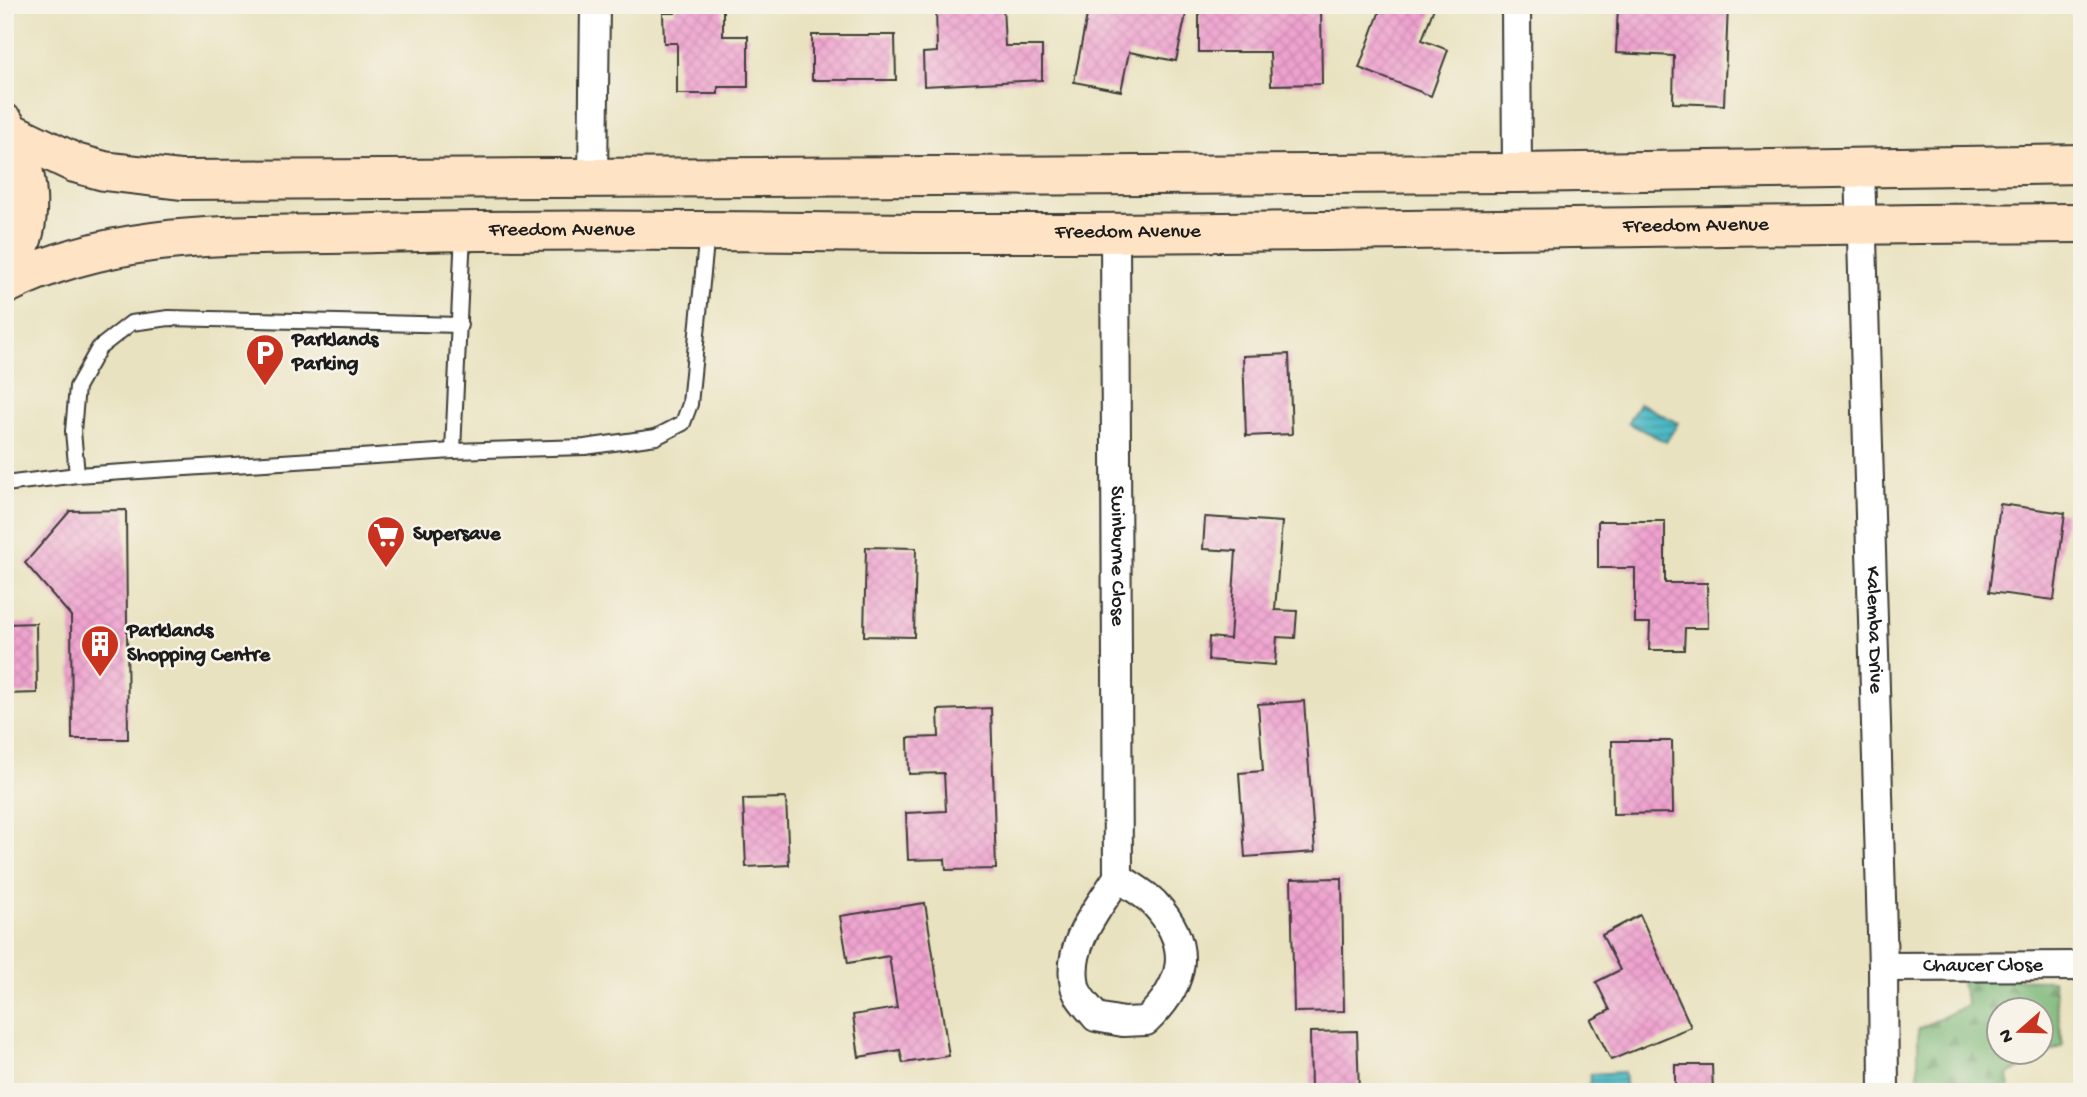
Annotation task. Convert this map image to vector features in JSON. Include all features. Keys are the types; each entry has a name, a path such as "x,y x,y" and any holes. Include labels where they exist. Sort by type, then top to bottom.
{"main road":[{"path":"8,128 75,163 104,171 181,180 1517,173 2082,164"},
{"path":"5,272 25,228 28,191 21,154 8,128"},
{"path":"707,232 914,176"},
{"name":"Freedom Avenue","path":"5,285 32,272 79,256 175,237 463,231 1115,233 1861,223 2082,223"}],"street":[{"path":"593,178 595,5"},
{"path":"1517,5 1517,173"},
{"name":"Kalemba Drive","path":"1860,168 1883,967 1884,1092"},
{"name":"Swinburne Close","path":"1115,233 1118,877"},
{"path":"1118,877 1154,903 1175,936 1182,967 1167,1000 1146,1021 1123,1022 1096,1017 1075,989 1074,961 1083,933 1118,877"},
{"name":"Chaucer Close","path":"1883,967 2082,966"}],"lane":[{"path":"453,451 463,231"},
{"path":"5,484 77,475 453,451 584,447 656,437 683,423 690,404 707,232"},
{"path":"77,475 73,431 77,387 99,348 131,323 169,318 460,325"}],"green space":[{"path":"1960,979 2053,980 2055,996 1986,996 1986,1066 2024,1066 2008,1075 2009,1092 1918,1092 1918,1029 1968,1005"},
{"path":"2056,1000 2063,1045 2056,1049"}],"water":[{"path":"1639,403 1678,423 1666,442 1628,423"},
{"path":"1624,1072 1626,1092 1589,1092 1590,1074"}],"building":[{"path":"675,5 723,5 723,36 748,36 748,87 718,87 718,94 677,94 677,43 664,43 663,13 675,13"},
{"path":"936,5 1003,5 1005,46 1042,46 1042,80 924,86 923,53 937,52"},
{"path":"1089,5 1188,5 1176,61 1129,52 1121,91 1074,82"},
{"path":"1199,5 1321,5 1322,84 1271,85 1270,52 1199,52"},
{"path":"1382,5 1435,5 1422,40 1448,50 1431,96 1359,68"},
{"path":"1618,5 1728,5 1724,105 1673,103 1674,56 1616,53"},
{"path":"812,35 895,35 896,80 812,80"},
{"path":"1289,354 1292,434 1246,436 1243,356"},
{"path":"2000,504 2065,513 2054,600 1989,592"},
{"name":"Parklands Shopping Centre","path":"126,510 128,739 72,739 71,616 25,563 70,511"},
{"path":"1205,517 1282,522 1275,610 1297,611 1295,638 1277,637 1275,665 1208,660 1209,637 1230,639 1236,551 1203,549"},
{"path":"1598,521 1665,521 1665,583 1707,583 1708,628 1685,628 1684,650 1649,650 1650,623 1635,623 1635,568 1598,568"},
{"path":"866,547 916,548 914,637 864,636"},
{"path":"36,623 37,693 5,694 5,624"},
{"path":"1304,701 1315,852 1245,857 1239,773 1263,771 1258,704"},
{"path":"991,708 996,869 946,870 945,859 908,860 906,813 946,811 944,773 909,774 908,738 939,737 938,710"},
{"path":"1612,741 1672,741 1673,813 1613,814"},
{"path":"786,798 789,865 746,867 743,799"},
{"path":"1342,878 1344,1011 1294,1012 1291,879"},
{"path":"925,903 949,1056 903,1063 900,1050 859,1057 853,1015 897,1008 889,956 848,963 840,916"},
{"path":"1640,915 1691,1027 1611,1060 1591,1020 1610,1010 1596,982 1620,970 1602,935"},
{"path":"1357,1031 1359,1092 1311,1092 1310,1032"},
{"path":"1675,1065 1712,1065 1713,1092 1675,1092"}],"place":[{"name":"Parklands Parking","path":"265,387"},
{"name":"Supersave","path":"386,569"},
{"name":"Parklands Shopping Centre","path":"100,678"}]}
